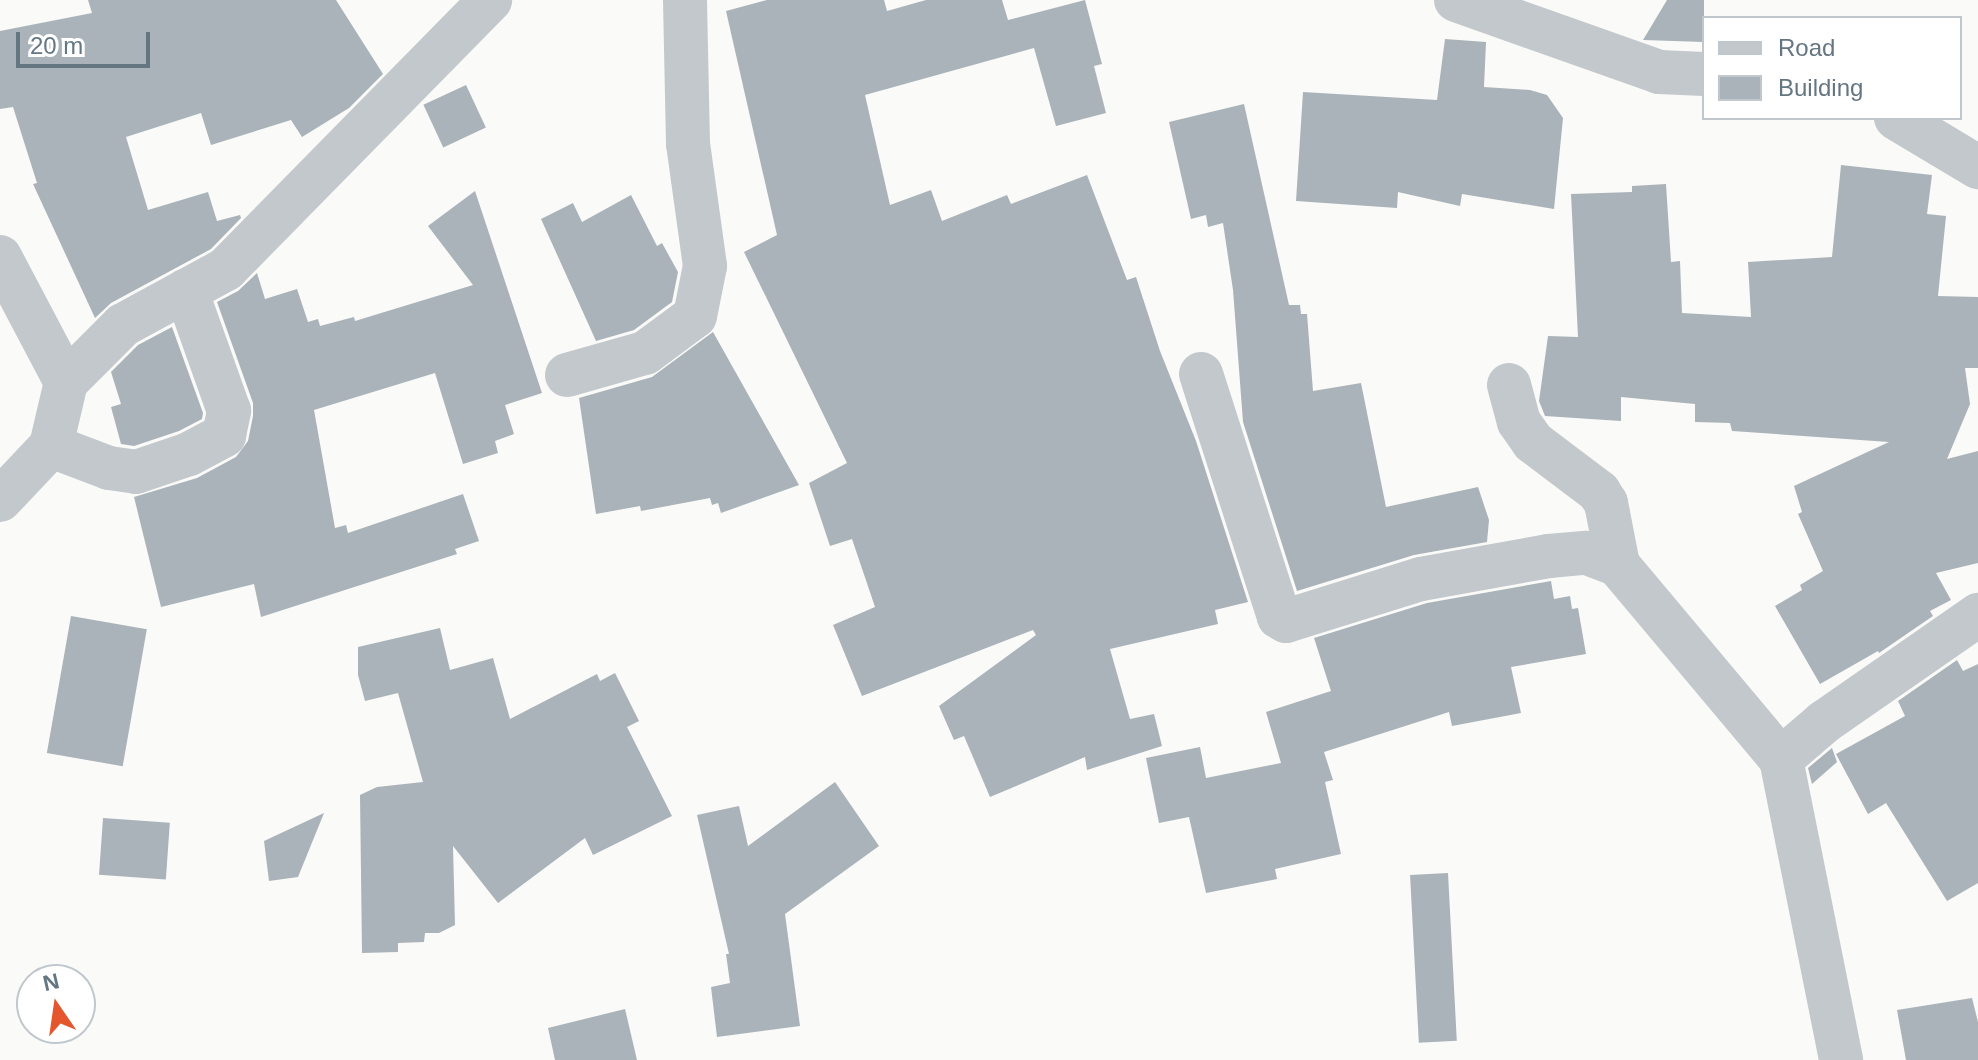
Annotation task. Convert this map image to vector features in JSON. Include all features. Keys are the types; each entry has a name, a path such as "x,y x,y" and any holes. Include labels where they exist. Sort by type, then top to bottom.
{"street":[{"path":"0,500 51,446 66,382 123,325 226,269 490,0"},
{"path":"567,375 645,353 695,316 705,266 688,144 685,0"},
{"path":"1456,0 1659,72 1702,74"},
{"path":"1899,120 1978,167"},
{"path":"0,257 66,382"},
{"path":"51,446 109,468 136,472 189,454 224,435 229,411 186,290"},
{"path":"1201,374 1279,617 1286,621 1421,579 1549,556 1587,553 1618,565 1781,759 1841,1060"},
{"path":"1509,385 1519,422 1533,442 1599,492 1606,503 1618,565"},
{"path":"1781,759 1824,722 1978,615"}],"building":[{"path":"88,0 336,0 383,74 349,108 302,137 291,120 211,145 201,113 126,137 148,210 208,192 217,221 240,215 241,218 211,249 111,303 95,318 33,184 37,183 13,107 0,109 0,31 92,13"},
{"path":"767,0 884,0 887,11 926,0 1002,0 1008,20 1085,0 1102,64 1094,66 1106,113 1056,126 1034,48 865,95 890,205 931,190 942,221 1007,195 1011,204 1087,175 1127,280 1136,277 1160,351 1196,441 1248,602 1215,610 1218,624 1110,649 1130,719 1154,714 1162,746 1087,770 1085,757 990,797 964,736 954,740 939,706 1036,635 1033,630 862,696 833,625 875,607 852,539 830,546 809,483 847,463 744,252 777,235 726,11"},
{"path":"1667,0 1704,0 1702,42 1643,40"},
{"path":"1445,39 1486,42 1484,87 1530,90 1547,95 1563,118 1554,209 1462,194 1460,206 1398,192 1397,208 1296,201 1303,92 1437,100"},
{"path":"466,85 486,128 443,147 423,105"},
{"path":"1244,104 1289,305 1300,305 1301,314 1307,314 1313,391 1361,383 1386,507 1478,487 1489,520 1487,542 1414,555 1297,591 1243,422 1233,290 1223,223 1208,227 1206,215 1191,219 1169,122"},
{"path":"1841,165 1932,175 1927,214 1946,216 1938,296 1978,297 1978,368 1965,368 1970,404 1947,459 1978,451 1978,563 1936,573 1951,600 1930,611 1933,616 1879,653 1820,684 1775,606 1802,590 1800,585 1823,571 1798,514 1802,512 1794,486 1889,442 1732,431 1730,423 1695,422 1695,404 1621,397 1621,421 1545,416 1539,401 1548,336 1578,337 1571,194 1632,192 1632,186 1666,184 1671,262 1680,261 1682,313 1751,317 1748,262 1832,257"},
{"path":"475,191 542,393 505,405 514,434 495,441 498,453 463,464 435,373 314,410 335,528 346,525 348,533 463,494 479,541 455,549 457,554 261,617 254,584 161,607 134,497 197,478 236,457 248,441 253,416 253,403 217,302 238,291 257,273 265,299 297,289 308,322 318,319 320,326 354,317 355,321 473,285 428,226"},
{"path":"631,195 657,246 662,243 678,272 672,302 634,330 596,341 541,219 573,203 582,222"},
{"path":"172,327 203,413 202,419 179,431 134,446 121,444 111,407 121,404 111,372 138,345"},
{"path":"713,332 799,485 721,513 718,503 712,505 710,498 641,511 640,506 596,514 579,398 652,377"},
{"path":"1551,581 1554,599 1570,596 1572,609 1578,608 1586,654 1511,667 1521,713 1452,726 1449,712 1324,752 1333,780 1325,782 1341,854 1275,869 1277,879 1206,893 1189,817 1159,823 1146,758 1200,747 1206,778 1281,763 1266,712 1331,691 1314,638 1427,603"},
{"path":"71,616 147,629 123,766 47,753"},
{"path":"440,628 450,670 493,658 510,719 597,674 600,681 615,673 639,721 627,727 672,816 593,855 585,838 498,903 453,846 455,925 439,933 425,933 424,942 398,943 398,952 362,953 360,795 377,787 423,782 398,693 365,701 358,675 358,647"},
{"path":"1957,660 1963,671 1978,664 1978,883 1947,901 1886,803 1868,814 1836,754 1905,716 1898,701"},
{"path":"1832,748 1837,762 1812,784 1808,768"},
{"path":"835,782 879,846 785,914 800,1026 717,1037 711,987 730,983 726,954 729,954 697,815 739,806 748,846"},
{"path":"324,813 298,877 269,881 264,841"},
{"path":"103,818 170,823 166,880 99,875"},
{"path":"1448,873 1457,1041 1419,1043 1410,875"},
{"path":"1972,998 1978,1022 1978,1060 1906,1060 1897,1010"},
{"path":"625,1009 637,1060 555,1060 548,1028"}]}
